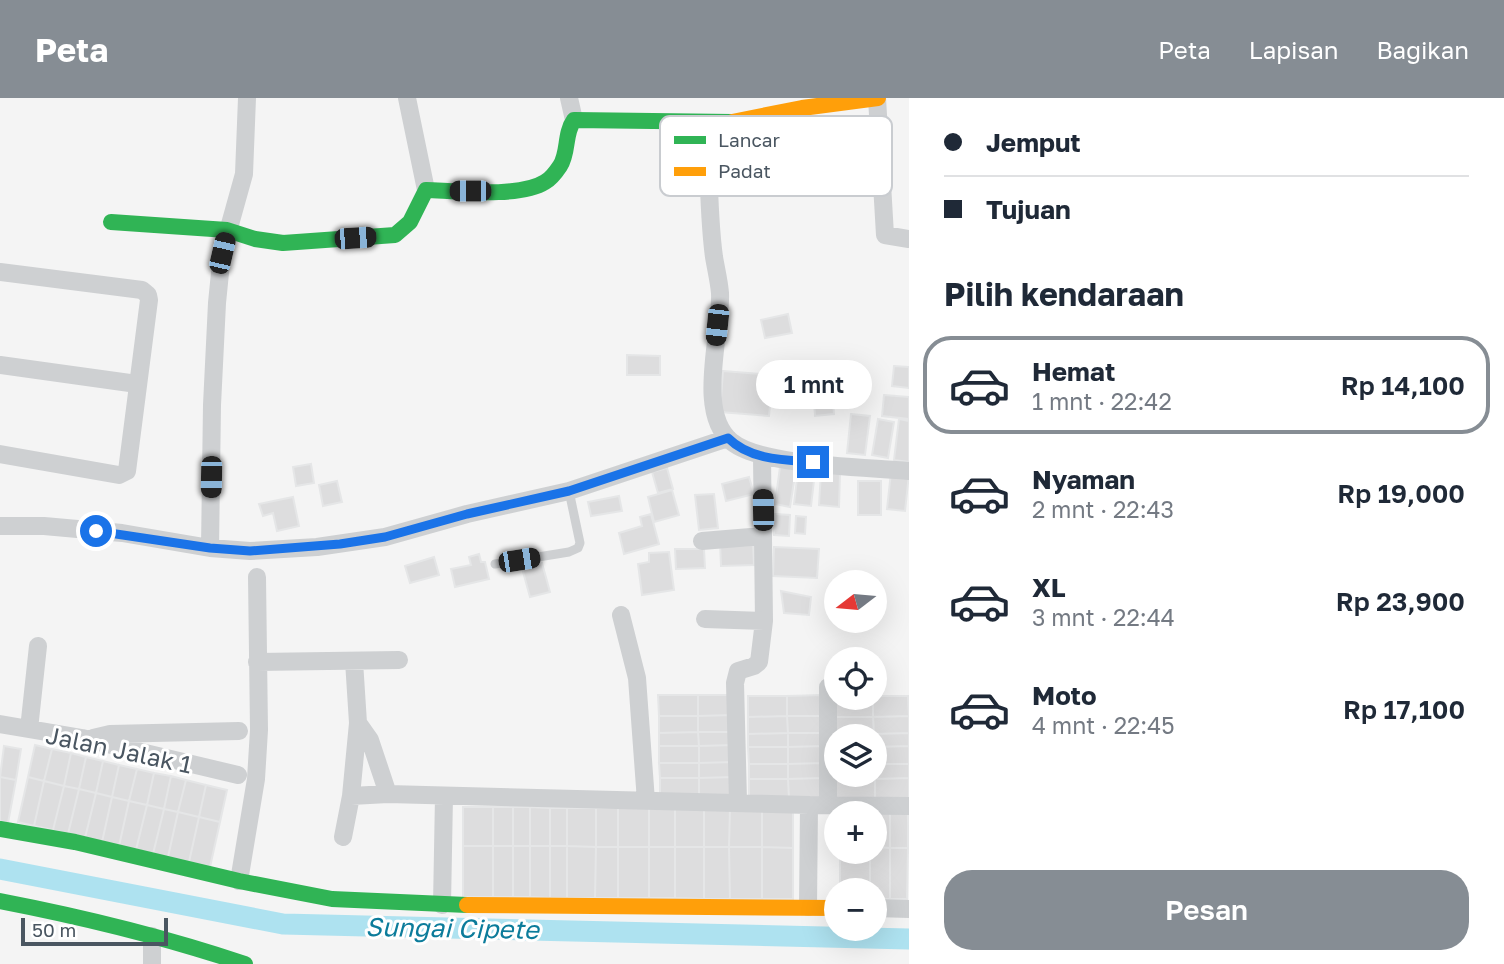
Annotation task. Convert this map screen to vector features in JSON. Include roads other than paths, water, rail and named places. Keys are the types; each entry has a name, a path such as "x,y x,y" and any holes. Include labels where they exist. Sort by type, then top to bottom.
{"street":[{"path":"210,548 217,303 222,253 244,174 247,98"},
{"path":"111,222 227,230 255,239 283,243 395,235 411,222 426,190 407,98"},
{"path":"569,98 574,120"},
{"path":"754,116 801,103 878,98 879,116"},
{"path":"426,190 491,191 544,184 565,158 569,125 574,120 660,123"},
{"path":"711,196 714,256 720,298 712,379 718,422 728,438 734,444 762,457 909,471"},
{"path":"883,196 885,235 909,239"},
{"path":"0,272 142,290 149,300 127,471 123,475 0,454"},
{"path":"0,365 137,384"},
{"path":"0,526 44,526 122,533 210,548 250,551 317,547 385,537 467,514 569,491 728,438"},
{"path":"738,801 735,683 738,671 759,662 764,621 762,457"},
{"path":"702,541 763,536"},
{"path":"239,881 256,779 259,730 257,577"},
{"path":"621,615 637,678 646,801"},
{"path":"705,619 764,621"},
{"path":"29,729 38,646"},
{"path":"257,662 399,660"},
{"path":"343,837 351,796 358,723 354,661"},
{"path":"828,710 828,801"},
{"path":"358,723 370,740 388,794"},
{"name":"Jalan Jalak 1","path":"0,724 82,738 238,775"},
{"path":"82,738 110,734 239,731"},
{"path":"351,796 388,794 824,805"},
{"path":"442,905 443,796"},
{"path":"808,907 809,805"},
{"path":"887,806 909,806"},
{"path":"0,828 332,899 442,905 824,908"},
{"path":"0,901 73,915 245,964"},
{"path":"887,908 909,909"},
{"path":"152,936 152,964"}],"lane":[{"path":"495,564 569,552 578,548 580,543 569,491"}],"waterway":[{"name":"Sungai Cipete","path":"0,869 283,924 909,939"}]}
